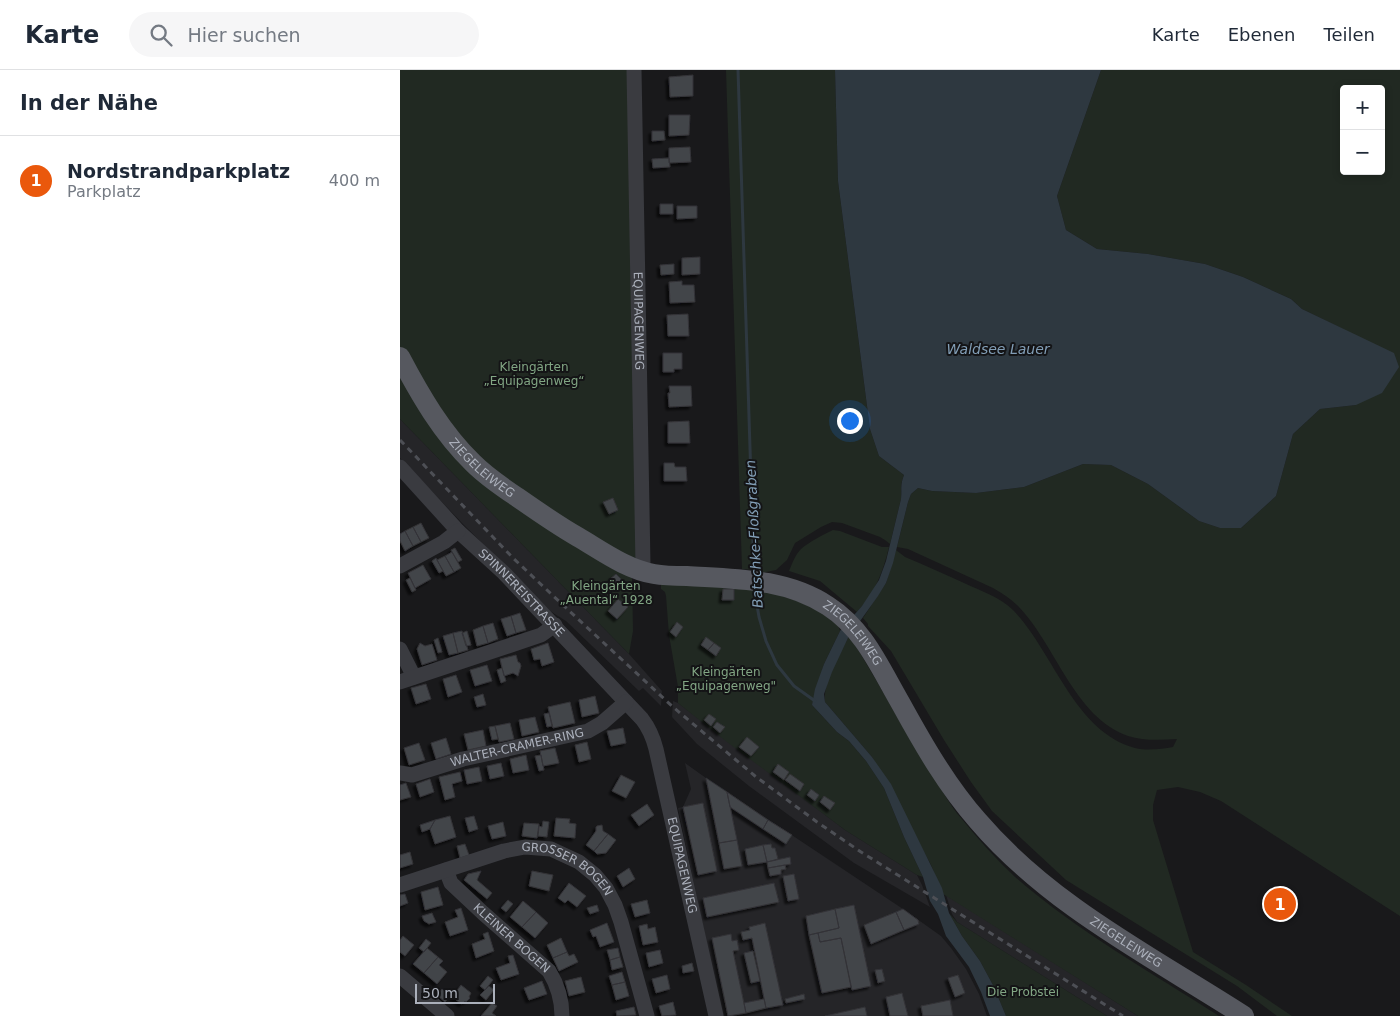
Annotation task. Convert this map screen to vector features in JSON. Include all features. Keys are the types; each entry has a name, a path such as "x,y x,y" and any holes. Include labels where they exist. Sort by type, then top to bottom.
{"main road":[{"name":"ZIEGELEIWEG","path":"400,357 428,407 474,465 511,493 564,528 624,564 640,571 656,574 754,581 787,586 804,592 829,606 850,624 875,656 940,771 977,820 994,838 1058,897 1143,954 1244,1016"}],"street":[{"name":"EQUIPAGENWEG","path":"634,70 643,565 640,571"},
{"name":"SPINNEREISTRASSE","path":"400,468 458,531 504,573 555,625 642,719"},
{"path":"400,566 444,542 458,531"},
{"path":"400,649 407,680 541,635 555,625"},
{"name":"WALTER-CRAMER-RING","path":"400,773 412,775 463,759 588,731 602,723 626,702"},
{"name":"EQUIPAGENWEG","path":"642,719 654,738 716,1016"},
{"name":"GROSSER BOGEN","path":"400,884 504,851 525,847 550,849 579,862 595,875 606,888 615,905 622,922 647,1016"},
{"name":"KLEINER BOGEN","path":"446,870 451,883 549,971 554,979 561,1003 562,1016"},
{"path":"400,976 447,1016"}],"shaded area":[{"path":"400,419 629,654 662,691 661,706 643,688 639,691 566,621 550,611 400,458"},
{"path":"673,701 845,830 917,875 930,907 854,863 749,786 697,744 672,717"},
{"path":"685,763 941,936 966,969 979,994 987,1016 722,1016 678,808 683,807 691,789"},
{"path":"946,895 1138,1016 1107,1016 957,922 952,914"}],"green space":[{"name":"Kleingärten „Equipagenweg“","path":"400,70 634,70 643,565 493,480 400,357"},
{"path":"726,70 835,70 838,181 870,429 879,456 904,475 901,499 890,544 880,537 842,523 832,522 795,543 787,560 776,570 761,573 761,570 742,569"},
{"path":"1101,70 1400,70 1400,916 1221,801 1200,792 1178,787 1157,790 1153,805 1153,820 1193,952 1292,1016 1277,1016 1237,986 1066,880 992,811 944,740 891,651 863,618 886,583 896,550 905,557 990,595 1009,606 1028,628 1080,708 1096,725 1114,739 1140,749 1173,747 1177,739 1134,738 1109,727 1093,713 1079,697 1031,622 1018,606 1006,596 993,588 908,549 897,547 911,494 918,488 932,491 976,493 1024,487 1083,464 1111,465 1148,484 1199,521 1220,528 1241,528 1276,496 1293,434 1320,409 1356,405 1343,329 1302,309 1291,299 1243,277 1205,264 1148,254 1097,249 1066,230 1057,196"},
{"name":"Kleingärten „Auental“ 1928","path":"400,371 425,419 632,577 633,631 629,654 400,419"},
{"path":"833,530 882,547 889,547 877,582 869,597 857,612 820,581 789,571 801,549"},
{"name":"Kleingärten „Equipagenweg\"","path":"661,581 760,589 815,609 838,624 840,631 824,664 812,705 837,732 849,741 866,761 884,788 923,877 845,830 678,703 678,687 669,635 666,596 665,592 661,589"},
{"path":"850,637 957,814 1001,863 1015,877 1063,915 1140,967 1219,1016 1138,1016 943,894 931,865 872,757 825,702 826,686 832,669"},
{"name":"Die Probstei","path":"949,913 957,922 1107,1016 1006,1016 994,987 980,961 962,936"}],"water":[{"name":"Waldsee Lauer","path":"835,70 1101,70 1057,196 1066,230 1097,249 1148,254 1205,264 1243,277 1291,299 1302,309 1394,353 1399,367 1382,393 1356,405 1320,409 1293,434 1276,496 1241,528 1220,528 1199,521 1148,484 1111,465 1083,464 1024,487 976,493 932,491 918,488 911,494 886,583 848,638 824,694 825,702 872,757 891,784 942,888 949,913 962,936 980,961 994,987 1006,1016 990,1016 969,967 946,936 938,914 930,901 923,877 884,788 866,761 849,741 837,732 812,705 815,689 824,664 840,631 862,606 879,580 886,561 901,499 904,475 879,456 870,429 838,181"}],"building":[{"path":"693,75 693,96 670,97 669,77"},
{"path":"669,115 690,115 689,135 669,136"},
{"path":"652,131 664,131 665,140 652,141"},
{"path":"690,147 691,162 669,163 669,148"},
{"path":"669,158 670,167 653,168 652,159"},
{"path":"660,204 673,204 673,214 660,214"},
{"path":"677,206 697,206 697,218 677,219"},
{"path":"700,257 700,274 682,275 682,258"},
{"path":"674,264 674,274 661,275 660,265"},
{"path":"682,281 682,285 694,285 695,302 670,303 669,282"},
{"path":"688,314 689,336 668,336 667,315"},
{"path":"663,353 682,353 682,369 674,369 674,372 663,372"},
{"path":"669,386 691,386 692,406 669,407"},
{"path":"689,421 690,443 668,443 668,422"},
{"path":"664,463 674,463 675,467 686,467 687,481 664,481"},
{"path":"613,498 618,510 609,514 603,502"},
{"path":"421,523 429,538 421,542 413,527"},
{"path":"413,527 421,542 413,546 405,531"},
{"path":"405,531 413,546 405,551 400,541 400,534"},
{"path":"455,548 462,560 458,562 451,550"},
{"path":"452,552 461,568 454,572 445,556"},
{"path":"445,556 454,572 446,576 437,560"},
{"path":"436,558 443,571 439,573 432,561"},
{"path":"423,565 431,579 415,588 408,573"},
{"path":"616,574 623,581 616,587 609,580"},
{"path":"410,578 416,590 412,592 406,580"},
{"path":"723,589 734,589 734,600 722,600"},
{"path":"618,599 628,607 617,619 608,611"},
{"path":"520,613 526,630 516,633 511,616"},
{"path":"511,616 516,633 507,636 501,619"},
{"path":"677,622 683,627 676,637 670,632"},
{"path":"493,623 498,639 488,643 483,626"},
{"path":"483,626 488,643 477,646 473,630"},
{"path":"462,631 468,650 458,653 453,633"},
{"path":"467,631 471,645 466,646 462,633"},
{"path":"453,633 458,653 449,655 443,636"},
{"path":"706,637 714,643 708,650 701,645"},
{"path":"438,638 442,652 438,653 434,640"},
{"path":"420,643 425,646 432,644 437,660 422,665 417,649"},
{"path":"548,643 554,662 542,666 540,659 534,660 531,649"},
{"path":"714,643 721,648 716,656 708,650"},
{"path":"516,655 521,666 518,676 513,673 504,676 500,659"},
{"path":"487,665 492,681 475,686 470,670"},
{"path":"502,668 506,681 501,683 497,670"},
{"path":"456,675 462,692 448,697 443,679"},
{"path":"426,684 431,699 416,704 411,688"},
{"path":"483,694 486,705 477,707 474,697"},
{"path":"595,696 599,713 582,717 579,700"},
{"path":"570,702 575,723 553,728 548,707"},
{"path":"549,713 552,726 547,727 544,714"},
{"path":"709,714 716,719 711,726 704,720"},
{"path":"535,717 539,732 522,736 519,720"},
{"path":"717,722 725,727 720,733 713,727"},
{"path":"510,723 514,739 499,742 495,726"},
{"path":"495,726 498,739 492,740 489,727"},
{"path":"623,728 626,743 611,746 607,731"},
{"path":"483,730 486,746 468,750 464,734"},
{"path":"747,737 759,747 751,756 739,747"},
{"path":"446,738 451,754 436,759 431,743"},
{"path":"587,742 591,759 579,762 575,745"},
{"path":"419,743 425,760 409,765 404,748"},
{"path":"555,748 559,763 543,766 540,751"},
{"path":"526,755 529,770 513,773 510,759"},
{"path":"541,755 544,770 539,771 535,756"},
{"path":"501,763 504,776 490,779 487,766"},
{"path":"778,764 789,772 784,780 773,772"},
{"path":"479,767 482,781 467,784 464,770"},
{"path":"460,772 462,781 452,784 455,797 445,800 439,777"},
{"path":"790,774 804,784 800,791 785,780"},
{"path":"621,775 635,782 626,798 612,791"},
{"path":"706,778 727,792 737,840 719,843"},
{"path":"430,779 434,792 420,797 416,784"},
{"path":"406,783 411,797 400,800 400,785"},
{"path":"811,789 819,795 815,801 807,795"},
{"path":"727,792 768,820 763,829 730,807"},
{"path":"824,796 835,803 830,810 820,802"},
{"path":"703,803 717,871 698,875 683,807"},
{"path":"647,804 654,815 639,826 631,815"},
{"path":"450,816 456,837 435,844 430,829 435,820"},
{"path":"474,816 478,829 469,832 465,818"},
{"path":"556,818 570,819 569,823 576,824 575,838 554,836"},
{"path":"435,820 430,829 422,832 420,825"},
{"path":"768,820 792,835 786,844 763,829"},
{"path":"543,821 549,822 547,837 538,836 539,826 542,827"},
{"path":"503,822 506,836 492,839 488,826"},
{"path":"524,823 539,824 537,838 522,836"},
{"path":"602,825 603,831 608,834 594,851 586,845 596,831 596,827"},
{"path":"608,834 616,840 606,853 597,854 594,851"},
{"path":"737,840 742,866 724,869 719,843"},
{"path":"465,844 469,855 460,858 457,846"},
{"path":"771,844 772,848 775,848 778,859 767,862 763,845"},
{"path":"763,845 767,862 748,865 745,849"},
{"path":"410,852 413,864 400,868 400,855"},
{"path":"790,857 791,864 768,868 767,862"},
{"path":"785,865 786,869 781,870 781,874 770,876 768,868"},
{"path":"629,868 635,879 623,887 617,876"},
{"path":"481,871 477,880 492,893 487,899 464,880 468,874"},
{"path":"532,871 553,875 549,891 529,886"},
{"path":"794,874 799,899 788,901 783,876"},
{"path":"569,883 586,896 577,907 568,900 565,903 558,898"},
{"path":"774,883 779,902 707,917 703,898"},
{"path":"438,887 443,905 425,910 421,892"},
{"path":"405,894 408,903 400,906 400,895"},
{"path":"508,900 513,904 506,912 501,908"},
{"path":"647,900 650,913 635,917 631,904"},
{"path":"523,901 536,912 522,927 510,917"},
{"path":"597,905 599,911 590,914 587,908"},
{"path":"854,905 871,986 852,990 841,938 820,942 818,933 839,928 835,909"},
{"path":"461,908 468,930 450,936 445,922 458,917 455,910"},
{"path":"835,909 839,928 809,935 806,916"},
{"path":"903,909 918,920 919,924 904,930 896,912"},
{"path":"536,912 548,923 535,938 522,927"},
{"path":"896,912 904,930 871,944 864,925"},
{"path":"432,913 436,922 429,924 424,921 422,916"},
{"path":"607,923 614,942 600,947 596,936 593,937 590,930"},
{"path":"765,923 783,1005 766,1008 752,938 743,940 741,932 750,930 749,927"},
{"path":"647,924 648,929 655,927 658,942 643,945 639,926"},
{"path":"488,932 494,951 476,958 472,944 485,939 483,934"},
{"path":"818,933 820,942 841,938 851,987 822,993 809,935"},
{"path":"731,934 732,941 737,940 739,950 733,951 746,1013 728,1016 712,938"},
{"path":"403,936 414,945 405,956 400,952 400,940"},
{"path":"561,938 567,952 553,958 547,945"},
{"path":"426,939 431,943 424,952 419,948"},
{"path":"427,948 438,957 424,973 413,964"},
{"path":"618,948 620,957 610,960 607,950"},
{"path":"660,950 663,963 649,967 646,953"},
{"path":"753,951 760,981 751,983 744,953"},
{"path":"567,952 569,956 574,954 578,962 559,971 553,958"},
{"path":"513,955 519,974 501,980 496,968 510,963 508,956"},
{"path":"438,957 443,961 439,965 447,972 437,984 424,973"},
{"path":"620,957 623,967 612,970 610,960"},
{"path":"692,963 694,971 683,973 682,966"},
{"path":"882,969 885,981 878,983 875,970"},
{"path":"622,972 625,982 612,985 609,976"},
{"path":"667,975 670,989 656,993 652,979"},
{"path":"958,975 965,993 955,997 948,978"},
{"path":"488,976 493,980 485,990 480,986"},
{"path":"581,977 585,992 569,996 565,981"},
{"path":"542,981 547,994 529,1000 524,988"},
{"path":"625,982 629,996 616,1000 612,985"},
{"path":"461,985 471,993 470,998 462,1004 452,997"},
{"path":"489,986 494,990 486,1000 480,995"},
{"path":"442,989 450,996 445,1002 437,995"},
{"path":"902,993 908,1016 890,1016 886,997"},
{"path":"804,994 805,999 786,1003 785,999"},
{"path":"764,999 766,1008 746,1013 744,1003"},
{"path":"950,1000 953,1016 923,1016 921,1006"},
{"path":"673,1002 676,1015 662,1016 659,1006"},
{"path":"492,1003 497,1006 492,1013 496,1016 481,1016"},
{"path":"634,1007 636,1015 617,1016 616,1011"},
{"path":"865,1007 867,1016 825,1016"}],"waterway":[{"name":"Batschke‐Floßgraben","path":"738,70 754,574"},
{"name":"Batschke‐Floßgraben","path":"754,588 759,617 766,641 777,665 794,686 815,701"}],"railway":[{"path":"400,440 513,558 673,707 755,776 861,852 1123,1016"}],"place":[{"name":"Nordstrandparkplatz","path":"1280,904"}]}
